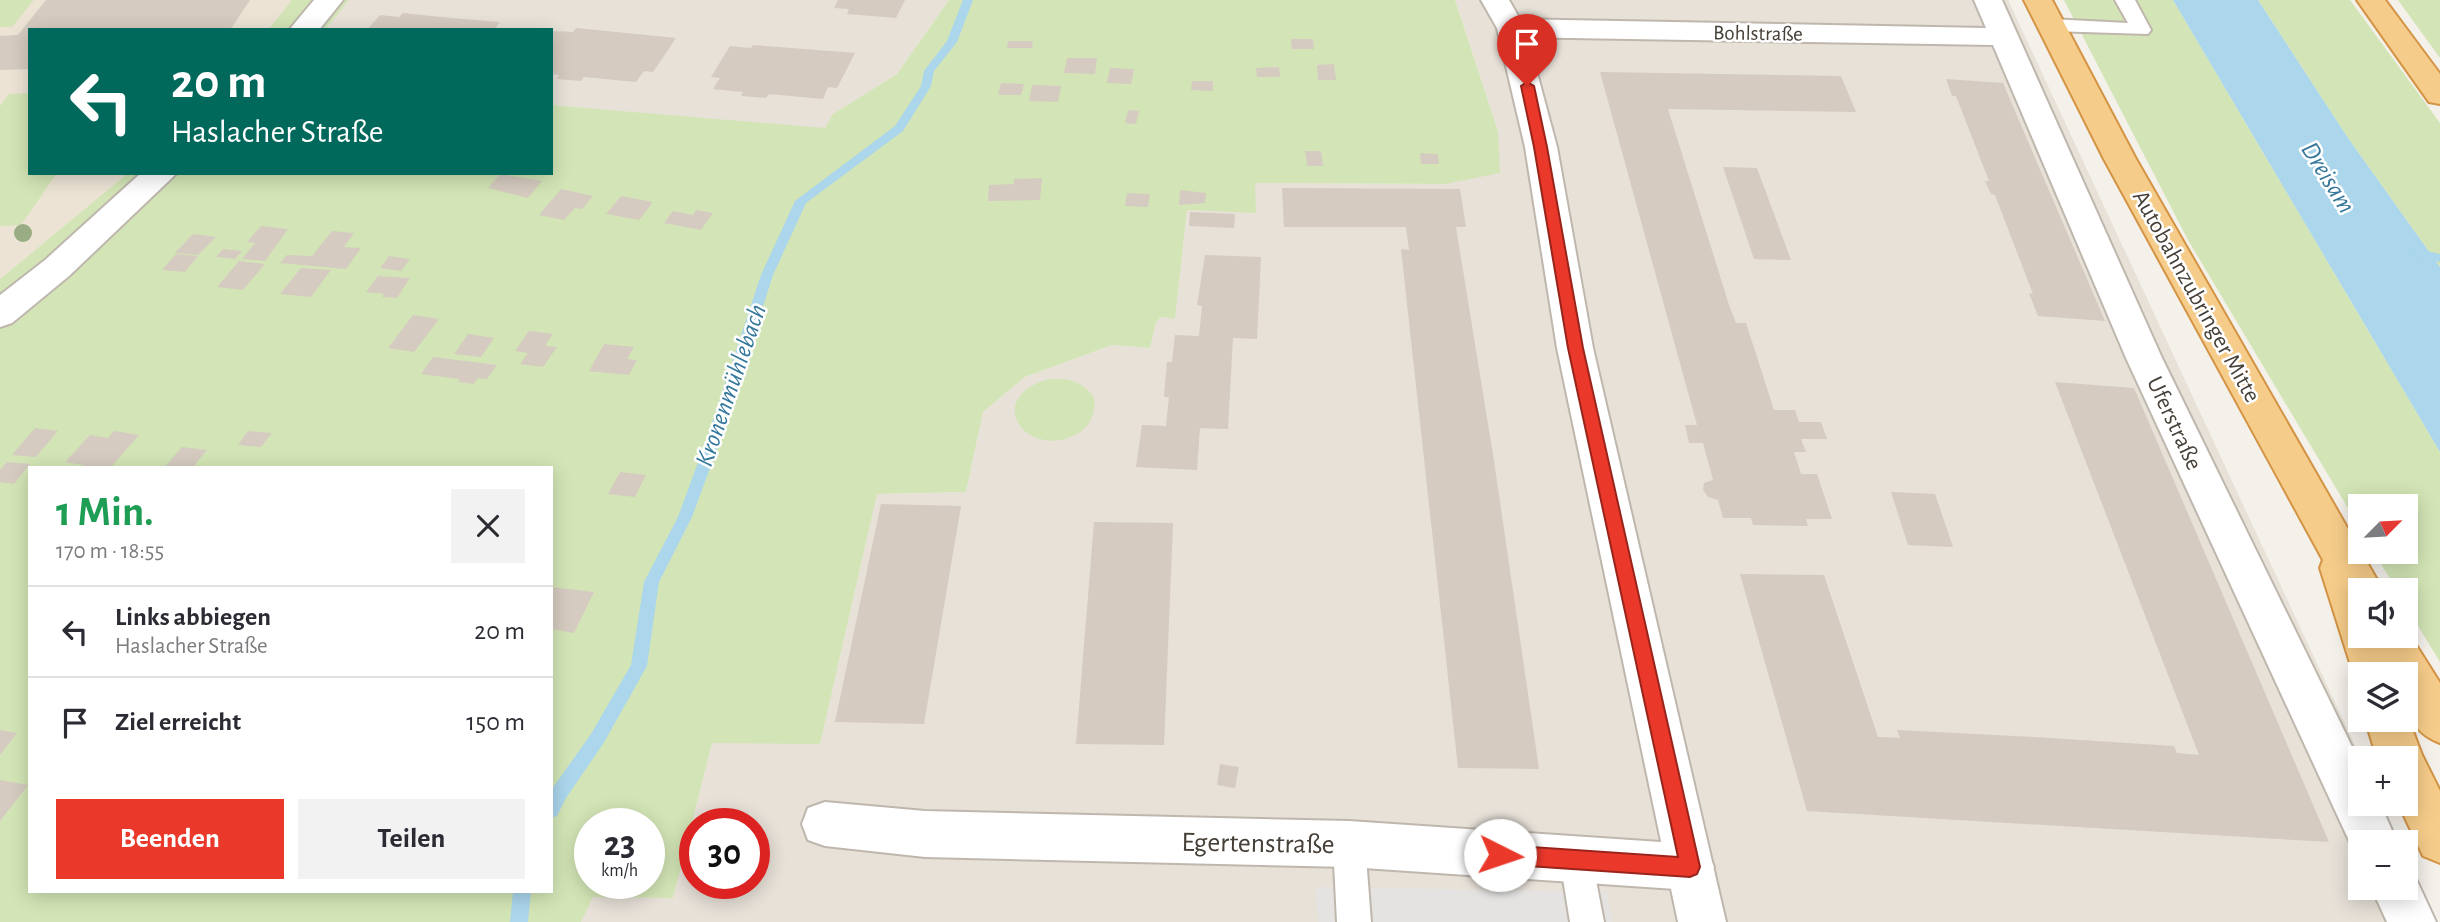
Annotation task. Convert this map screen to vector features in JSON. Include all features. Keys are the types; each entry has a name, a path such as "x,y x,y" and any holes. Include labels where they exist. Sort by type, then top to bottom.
{"highway":[{"path":"2371,0 2440,95"},
{"name":"Autobahnzubringer Mitte","path":"2044,12 2120,159 2354,578"},
{"path":"2332,542 2348,593"},
{"path":"2396,648 2440,723"},
{"path":"2418,795 2440,840"}],"street":[{"path":"305,28 328,0"},
{"path":"1495,0 1511,28 1541,147 1575,348 1702,922"},
{"name":"Uferstraße","path":"1989,0 2144,358 2368,830"},
{"name":"Bohlstraße","path":"1511,28 2005,37"},
{"path":"0,314 57,268 159,175"},
{"name":"Egertenstraße","path":"825,824 937,834 1349,844 1690,867"},
{"path":"2401,900 2412,922"}],"lane":[{"path":"2044,12 2141,30 2125,0"},
{"path":"1349,844 1354,922"},
{"path":"1576,860 1587,922"}],"shaded area":[{"path":"0,0 292,0 270,28 28,28 28,175 126,175 0,279"},
{"path":"285,0 949,0 897,74 833,114 825,129 553,105 553,28 265,28"},
{"path":"1455,0 2008,0 2355,746 2348,746 2348,816 2388,816 2394,830 2348,830 2348,900 2418,900 2418,881 2437,922 581,922 591,899 673,898 679,874 679,899 770,899 770,808 696,808 712,743 820,743 877,494 966,492 983,412 1025,377 1112,345 1150,348 1156,322 1161,317 1175,318 1187,210 1255,212 1255,183 1445,184 1498,131"},
{"path":"1316,887 1607,892 1612,922 1318,922"}],"green space":[{"path":"0,0 34,0 12,27 0,27"},
{"path":"292,0 349,0 327,28 270,28"},
{"path":"949,0 1455,0 1498,131 1500,173 1445,184 1255,183 1256,213 1187,210 1175,319 1161,317 1156,322 1150,348 1112,345 1025,377 983,412 966,492 877,494 820,744 712,743 696,808 679,808 679,874 673,898 665,898 665,808 574,808 574,899 592,899 581,922 0,922 0,279 126,175 553,175 553,105 825,128 833,114 897,74"},
{"path":"2064,0 2173,0 2440,452 2440,662 2418,626 2418,578 2390,578 2381,564 2418,564 2418,494 2348,494 2348,508 2188,240"},
{"path":"2258,0 2350,0 2440,123 2440,267 2348,138"},
{"path":"2398,0 2440,0 2440,58"},
{"path":"28,93 28,175 56,175 21,225 0,226 0,106 9,94"},
{"path":"1049,379 1074,382 1085,387 1094,397 1093,414 1086,427 1077,434 1059,440 1042,439 1028,433 1019,424 1015,412 1018,399 1029,388"}],"water":[{"name":"Dreisam","path":"2173,0 2258,0 2348,138 2440,267 2440,452"}],"building":[{"path":"46,0 250,0 231,28 28,28 28,69 0,70 0,36 18,35"},
{"path":"838,0 905,0 896,18 847,14 849,9 834,8"},
{"path":"403,13 500,22 496,28 369,28 380,15 399,17"},
{"path":"576,28 676,38 653,72 644,71 636,82 584,77 581,81 557,79 559,75 553,74 553,31 573,32"},
{"path":"1291,39 1313,39 1314,49 1292,49"},
{"path":"1008,41 1033,41 1032,48 1007,48"},
{"path":"753,45 855,53 837,88 828,87 823,99 769,94 766,98 741,96 743,92 713,89 720,78 711,77 730,46 751,48"},
{"path":"1067,58 1097,58 1095,74 1064,73"},
{"path":"1334,64 1336,80 1318,80 1317,65"},
{"path":"1279,67 1280,77 1257,77 1256,68"},
{"path":"1110,68 1134,69 1131,84 1107,83"},
{"path":"1600,72 1841,76 1856,112 1668,109 1729,305 1736,323 1746,323 1774,410 1795,410 1799,422 1821,422 1827,439 1801,439 1806,452 1794,452 1801,474 1817,474 1832,519 1806,519 1808,526 1753,525 1751,518 1723,518 1718,500 1708,497 1703,490 1704,483 1713,480 1703,443 1689,443 1685,425 1697,425"},
{"path":"1946,79 2003,83 2105,321 2038,316 2029,293 2033,294 1995,195 1991,194 1985,181 1989,181 1956,96 1952,96"},
{"path":"1192,81 1213,81 1213,91 1191,90"},
{"path":"1001,83 1024,84 1021,95 998,95"},
{"path":"1032,85 1061,86 1058,102 1029,101"},
{"path":"1128,110 1139,111 1136,124 1125,123"},
{"path":"1305,151 1321,151 1323,166 1307,166"},
{"path":"1420,153 1438,154 1439,164 1421,164"},
{"path":"1723,167 1757,168 1791,260 1754,259"},
{"path":"499,175 542,181 528,198 488,188"},
{"path":"1042,178 1040,200 988,201 989,185 1014,184 1014,179"},
{"path":"1282,188 1460,189 1466,227 1456,227 1494,461 1539,769 1458,768 1401,249 1409,250 1406,227 1284,227"},
{"path":"561,189 593,196 582,209 575,208 564,220 539,215"},
{"path":"1180,190 1206,193 1205,203 1179,205"},
{"path":"1127,193 1150,194 1148,207 1125,206"},
{"path":"621,196 653,202 639,220 606,214"},
{"path":"696,210 713,213 701,230 664,223 673,211 693,215"},
{"path":"1190,212 1235,214 1234,228 1189,226"},
{"path":"261,226 288,229 265,261 242,259 255,243 247,242"},
{"path":"332,231 354,233 344,247 361,248 346,269 280,263 287,255 312,256"},
{"path":"193,234 216,237 198,255 175,253"},
{"path":"223,249 242,251 235,259 216,257"},
{"path":"176,254 198,256 185,272 162,270"},
{"path":"1205,255 1261,257 1257,339 1233,338 1228,429 1200,428 1197,470 1136,467 1142,425 1166,426 1169,397 1164,397 1167,362 1172,362 1175,335 1199,336 1202,306 1197,305"},
{"path":"389,256 410,259 401,271 380,268"},
{"path":"239,261 265,264 243,290 217,287"},
{"path":"301,268 331,270 311,297 280,294"},
{"path":"378,276 410,278 397,298 366,292"},
{"path":"413,315 439,319 414,352 388,348"},
{"path":"529,331 553,334 545,346 557,347 543,367 520,364 528,353 515,351"},
{"path":"468,334 494,338 481,357 454,354"},
{"path":"604,344 634,347 627,359 637,360 629,375 589,371"},
{"path":"433,357 497,365 487,379 478,378 474,384 458,382 460,379 421,374"},
{"path":"2055,382 2134,388 2329,842 1807,811 1740,574 1824,575 1878,737 1900,738 1897,730 2034,737 2174,746 2177,753 2199,755"},
{"path":"35,428 58,431 36,457 12,455"},
{"path":"114,431 139,435 112,466 83,466 65,462 90,435 108,438"},
{"path":"248,431 272,433 261,447 238,445"},
{"path":"182,447 207,450 194,466 166,466"},
{"path":"7,462 30,464 14,484 0,482 0,470"},
{"path":"620,472 646,475 635,497 608,494"},
{"path":"1891,492 1935,494 1953,547 1908,545"},
{"path":"881,504 961,506 924,724 835,722"},
{"path":"1094,522 1173,523 1164,745 1076,744"},
{"path":"553,587 594,592 574,633 553,629"},
{"path":"0,730 17,733 0,755"},
{"path":"1220,764 1239,767 1235,788 1217,785"},
{"path":"0,780 28,785 0,821"}],"waterway":[{"name":"Kronenmühlebach","path":"553,806 597,739 639,666 652,582 685,517 714,438 767,275 801,201 899,128 926,86 929,71 952,42 968,0"},
{"path":"2414,252 2440,258"},
{"name":"Kronenmühlebach","path":"519,922 522,893"}],"route":[{"path":"1500,855 1690,867 1575,348 1541,147 1527,86"}]}
